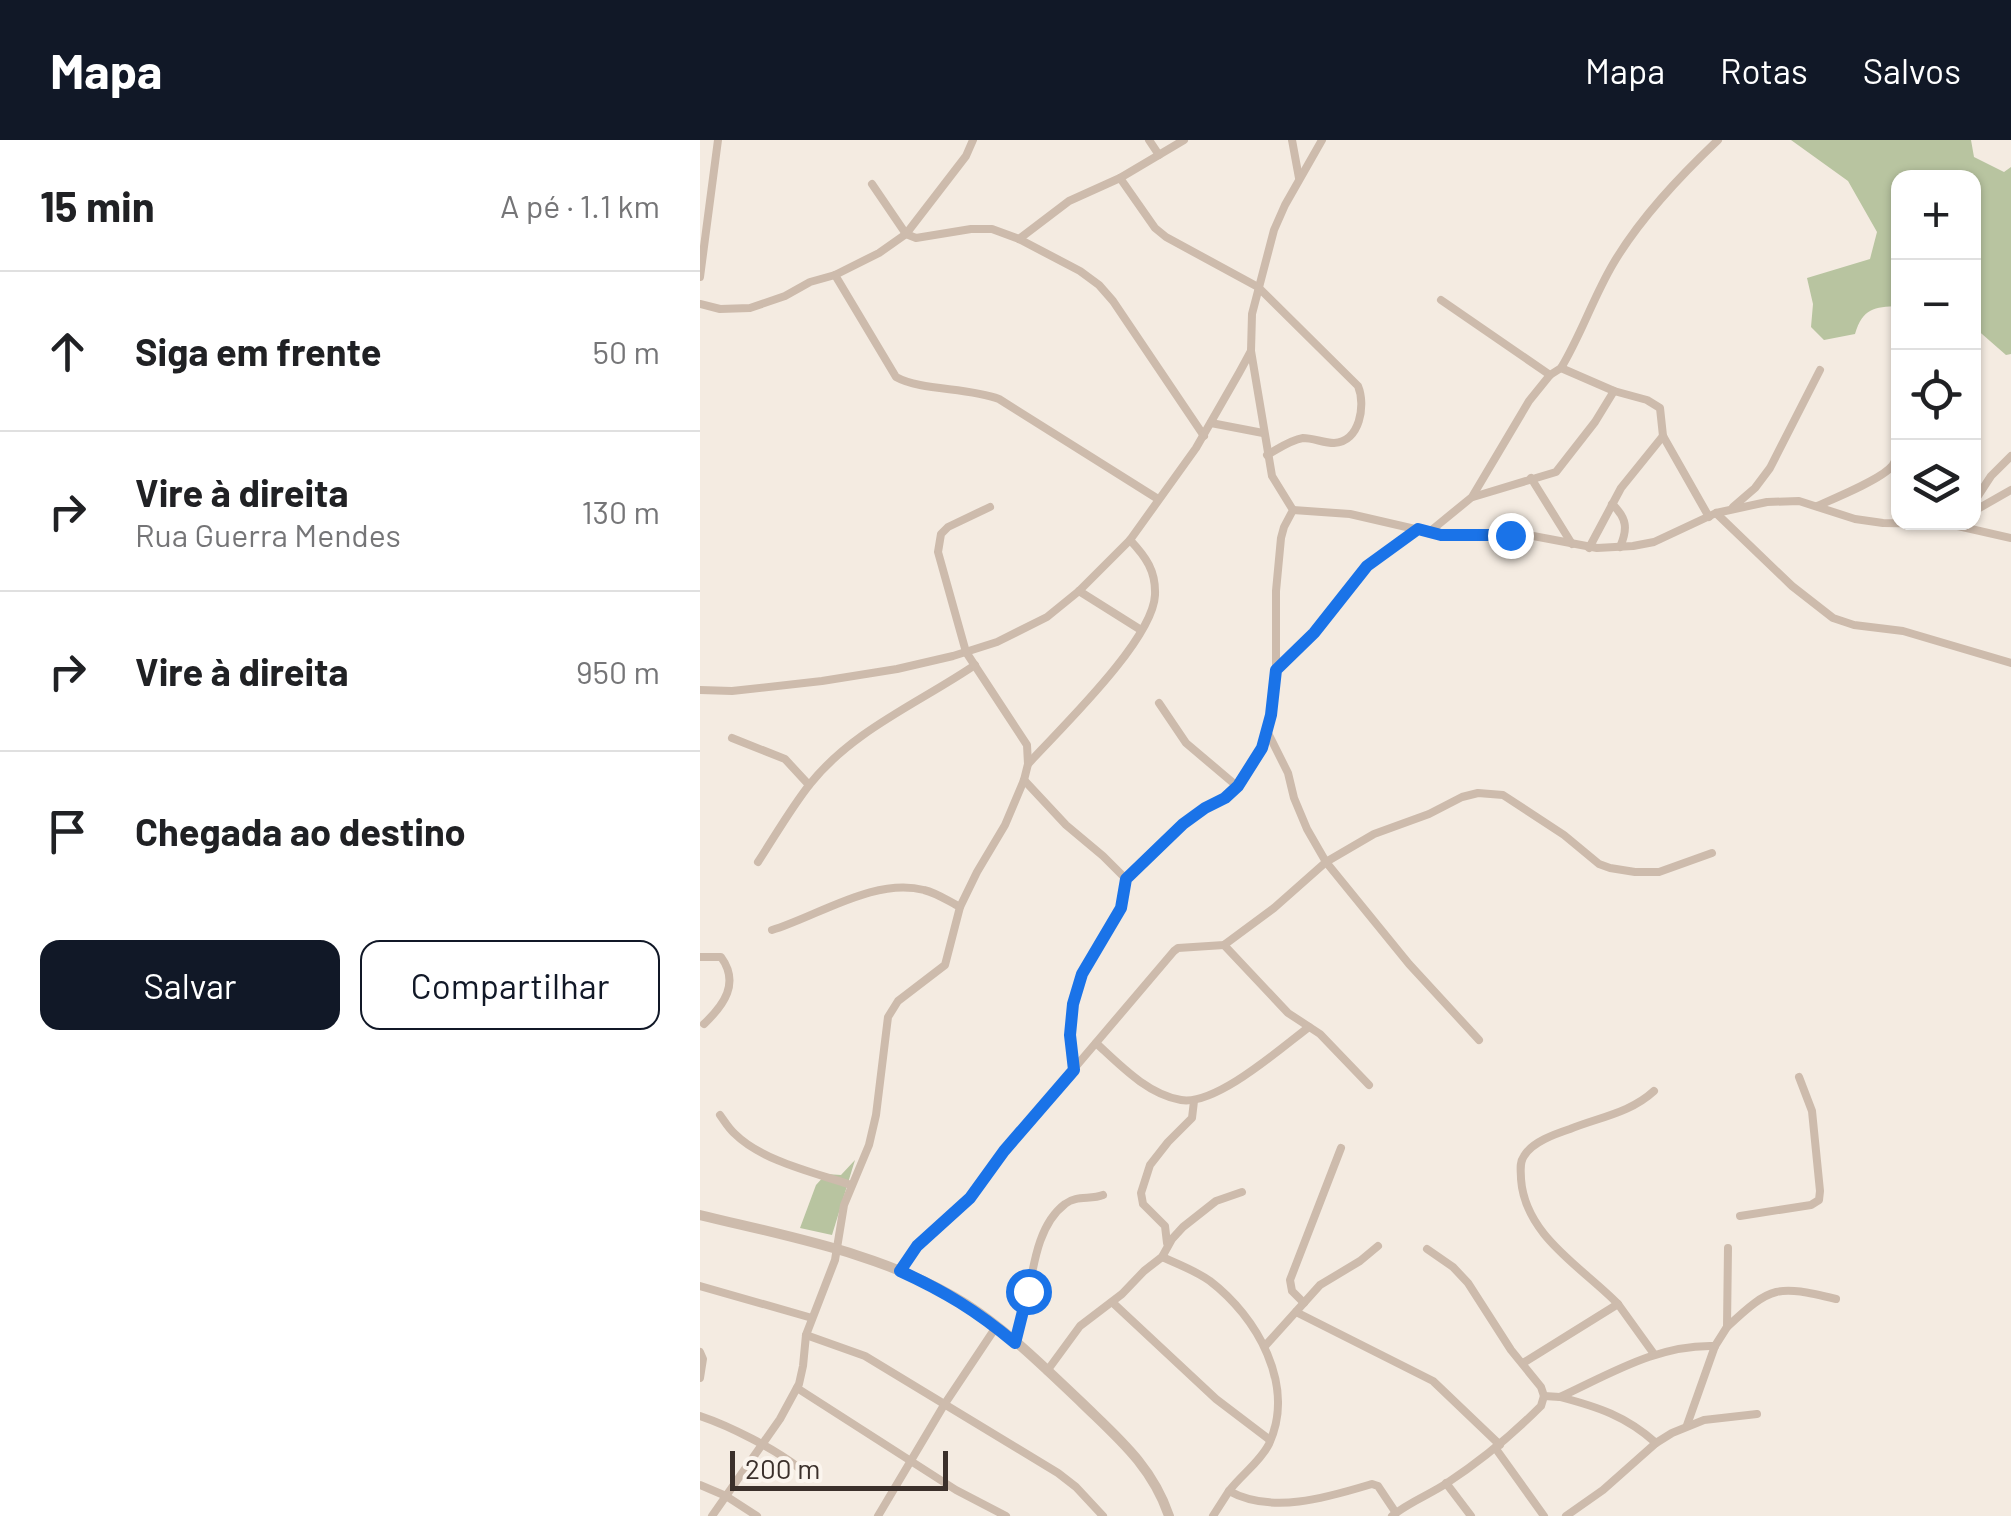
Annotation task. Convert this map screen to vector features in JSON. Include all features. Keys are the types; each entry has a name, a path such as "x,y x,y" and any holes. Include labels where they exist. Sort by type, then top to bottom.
{"street":[{"path":"700,277 718,140"},
{"path":"700,304 750,308 879,253 906,234 966,156 973,140"},
{"path":"1149,140 1159,155"},
{"path":"1019,239 1060,206 1120,178 1184,140"},
{"path":"1292,140 1299,178"},
{"path":"1292,510 1272,476 1267,455 1250,350 1252,314 1274,230 1322,140"},
{"path":"1428,533 1472,497 1529,401 1550,375 1561,368 1615,260 1680,178 1718,140"},
{"path":"1120,178 1148,219 1166,237 1258,286 1358,386 1362,394 1360,415 1348,439 1331,443 1301,438 1267,455"},
{"path":"700,180 711,190"},
{"path":"872,184 906,234 916,238 980,229 1003,232 1080,270 1113,301 1204,436"},
{"path":"835,274 896,377 999,399 1158,499"},
{"path":"1441,300 1550,375"},
{"path":"700,690 822,681 897,669 997,642 1046,617 1079,591 1130,540 1204,436 1250,350"},
{"path":"1561,368 1660,408 1662,436 1712,515 1833,618 1854,625 1903,631 2011,663"},
{"path":"1730,510 1770,468 1820,370"},
{"path":"1472,497 1556,472 1596,422 1614,392"},
{"path":"1211,424 1263,434"},
{"path":"1589,548 1637,465 1662,436"},
{"path":"1981,491 2011,456"},
{"path":"1817,506 1891,467"},
{"path":"1532,478 1572,544"},
{"path":"1981,507 2011,490"},
{"path":"1292,510 1337,512 1441,535 1528,535 1589,548 1654,542 1712,515 1784,500 1891,523"},
{"path":"1612,504 1625,520 1620,547"},
{"path":"712,1516 780,1420 797,1388 806,1335 829,1278 844,1205 870,1145 888,1017 898,1001 945,964 960,908 1005,825 1024,780 1027,745 966,652 938,552 941,534 948,527 990,507"},
{"path":"1074,1070 1070,1035 1073,1004 1082,974 1121,908 1126,879 1183,824 1238,786 1262,748 1276,670 1277,574 1284,527 1292,510"},
{"path":"1276,670 1314,633 1367,566 1418,529"},
{"path":"1981,530 2011,538"},
{"path":"1028,764 1118,666 1142,630 1154,603 1154,580 1150,564 1130,540"},
{"path":"1079,591 1142,630"},
{"path":"758,862 809,785 834,760 883,720 974,665"},
{"path":"1159,703 1186,743 1238,786"},
{"path":"1267,731 1288,773 1306,829 1326,862 1410,964 1480,1040"},
{"path":"732,738 785,760 809,785"},
{"path":"1024,780 1066,825 1126,879"},
{"path":"900,1271 917,1246 970,1198 1004,1151 1174,951 1224,945 1326,862 1374,834 1462,797 1488,793 1515,802 1599,864 1624,871 1652,873 1712,852"},
{"path":"772,930 837,902 906,887 932,892 960,908"},
{"path":"1224,945 1295,1020 1320,1034 1369,1085"},
{"path":"700,957 721,957 728,972 725,1002 704,1024"},
{"path":"1096,1043 1128,1072 1158,1091 1176,1099 1194,1100 1240,1080 1309,1027"},
{"path":"1740,1216 1819,1200 1812,1111 1798,1076"},
{"path":"1654,1091 1627,1110 1538,1143 1521,1164 1523,1198 1543,1233 1618,1304 1654,1354"},
{"path":"1167,1247 1165,1226 1142,1204 1142,1188 1150,1165 1192,1118 1194,1100"},
{"path":"720,1115 738,1137 754,1148 852,1185"},
{"path":"1304,1303 1292,1291 1290,1280 1341,1148"},
{"path":"1047,1371 1080,1326 1162,1257 1175,1235 1224,1197 1242,1192"},
{"path":"1015,1343 1035,1258 1048,1224 1064,1204 1076,1198 1102,1195"},
{"path":"700,1214 837,1248 944,1292 1015,1343 1140,1461 1155,1482 1169,1516"},
{"path":"1265,1346 1330,1278 1360,1262 1378,1246"},
{"path":"1728,1248 1728,1326"},
{"path":"1229,1492 1250,1499 1294,1502 1375,1485 1394,1514 1498,1447 1541,1406 1541,1386 1501,1336 1462,1275 1427,1249"},
{"path":"1162,1257 1206,1278 1252,1325 1265,1346 1279,1407 1270,1440 1258,1460 1213,1516"},
{"path":"700,1286 812,1318"},
{"path":"1687,1426 1715,1346 1728,1326 1754,1302 1776,1292 1794,1290 1836,1299"},
{"path":"1112,1302 1216,1398 1270,1440"},
{"path":"1523,1363 1618,1304"},
{"path":"1296,1312 1433,1382 1498,1447 1544,1516"},
{"path":"878,1516 996,1327"},
{"path":"806,1335 865,1356 1058,1473 1104,1516"},
{"path":"1560,1397 1654,1354 1715,1346"},
{"path":"700,1352 700,1378"},
{"path":"797,1388 956,1490 1006,1516"},
{"path":"1544,1396 1588,1404 1626,1419 1656,1443"},
{"path":"1566,1516 1603,1490 1656,1443 1687,1426 1757,1414"},
{"path":"700,1416 783,1455 799,1468"},
{"path":"1446,1484 1471,1516"},
{"path":"700,1485 757,1516"}],"green space":[{"path":"1791,140 1971,140 1974,157 2004,172 2011,167 2011,354 2006,355 1981,333 1981,170 1891,170 1891,306 1866,314 1855,334 1824,340 1811,327 1813,304 1807,278 1870,259 1877,232 1848,181"},
{"path":"855,1160 832,1235 800,1228 816,1185 826,1174 841,1175"}],"route":[{"path":"1028,1291 1015,1343 969,1306 900,1271 917,1246 970,1198 1004,1151 1074,1070 1070,1035 1073,1004 1082,974 1121,908 1126,879 1183,824 1238,786 1262,748 1271,715 1276,670 1314,633 1367,566 1418,529 1441,535 1510,535"}]}
